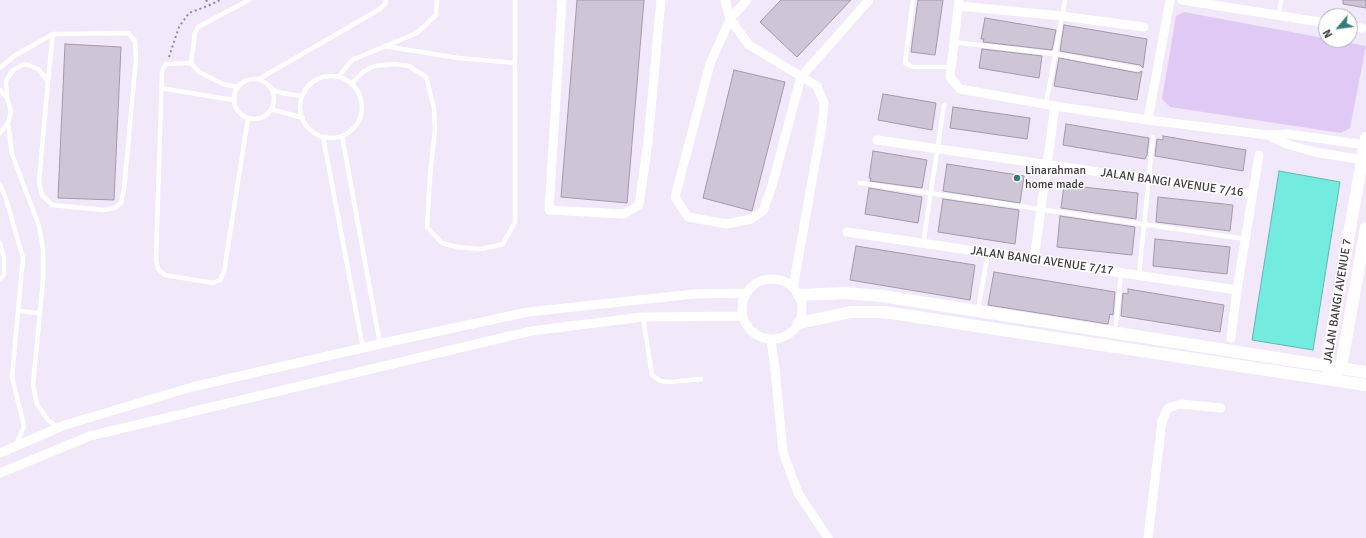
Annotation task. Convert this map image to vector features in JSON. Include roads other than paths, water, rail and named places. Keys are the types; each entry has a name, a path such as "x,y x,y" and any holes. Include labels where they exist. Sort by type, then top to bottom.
{"street":[{"path":"562,0 550,210 624,214 639,205 648,142 661,0"},
{"path":"725,0 730,19 749,45 817,86 824,103 822,125 796,291"},
{"path":"747,0 730,19 710,64 675,197 688,216 727,224 751,219 763,211 772,186 801,77 869,0"},
{"path":"1148,120 1170,0"},
{"path":"1182,0 1318,22"},
{"path":"1144,27 959,3 950,77 960,89 1051,105 1148,120 1268,135 1288,134 1366,142"},
{"path":"1358,27 1362,28"},
{"path":"1034,260 1047,165 1051,105"},
{"path":"1268,135 1286,144 1319,153 1364,160"},
{"name":"JALAN BANGI AVENUE 7/16","path":"877,140 1252,194"},
{"name":"JALAN BANGI AVENUE 7","path":"1333,380 1326,365 1364,160 1366,142"},
{"path":"1231,338 1237,290 1259,155"},
{"name":"JALAN BANGI AVENUE 7","path":"1333,380 1341,367 1366,228"},
{"name":"JALAN BANGI AVENUE 7/17","path":"847,232 1237,290"},
{"path":"774,279 785,282 796,291 803,309 799,323 787,336 771,340 763,338 750,330 743,316 743,304 747,293 754,285 764,280 774,279"},
{"path":"796,291 882,296 1366,372"},
{"path":"0,453 58,427 192,387 528,312 694,294 747,293"},
{"path":"799,323 851,312 884,312 1366,385"},
{"path":"0,473 90,436 531,331 643,317 743,316"},
{"path":"771,340 783,452 798,493 828,538"},
{"path":"1148,538 1162,421 1168,408 1181,404 1221,408"}],"lane":[{"path":"191,63 195,34 198,26 249,0"},
{"path":"271,89 274,103 271,109 261,118 248,118 238,112 233,100 237,87 248,80 259,79 380,9 385,4 386,0"},
{"path":"339,76 352,60 417,33 436,15 437,0"},
{"path":"351,84 364,71 375,66 395,64 409,66 426,78 434,108 435,129 427,227 442,242 457,247 482,249 503,244 515,222 515,0"},
{"path":"914,0 905,63 913,67 951,67"},
{"path":"1051,105 1055,54 1065,0"},
{"path":"1279,15 1281,0"},
{"path":"0,68 14,56 53,34 128,33 135,41 136,59 124,189 121,203 115,208 104,210 52,205 42,195 39,182 53,34"},
{"path":"954,42 1055,54 1139,69"},
{"path":"384,46 458,58 515,63"},
{"path":"237,87 223,84 200,72 191,63 166,64 162,71 156,259 158,269 166,275 213,283 220,280 224,272 248,118"},
{"path":"48,81 38,69 25,64 13,70 6,81 11,111 8,123 12,154 39,226 43,249 43,280 33,385 37,404 48,420 58,427"},
{"path":"339,76 351,84 358,92 362,102 362,113 358,123 351,131 342,136 332,138 323,137 314,133 302,118 301,96 313,82 322,78 339,76"},
{"path":"259,79 271,89 282,93 301,96"},
{"path":"161,88 233,100"},
{"path":"0,90 8,98"},
{"path":"923,244 944,105"},
{"path":"271,109 302,118"},
{"path":"0,133 8,123"},
{"path":"342,136 380,344"},
{"path":"323,137 363,348"},
{"path":"1139,275 1153,137"},
{"path":"860,183 1245,239"},
{"path":"0,184 6,199 23,258 12,377 24,426 15,447"},
{"path":"0,243 4,257 4,275 0,279"},
{"path":"0,250 4,257"},
{"path":"979,304 988,253"},
{"path":"1116,324 1121,273"},
{"path":"19,311 40,313"},
{"path":"643,317 652,375 660,381 670,382 701,379"}],"place":[{"name":"Linarahman home made","path":"1017,178"}]}
